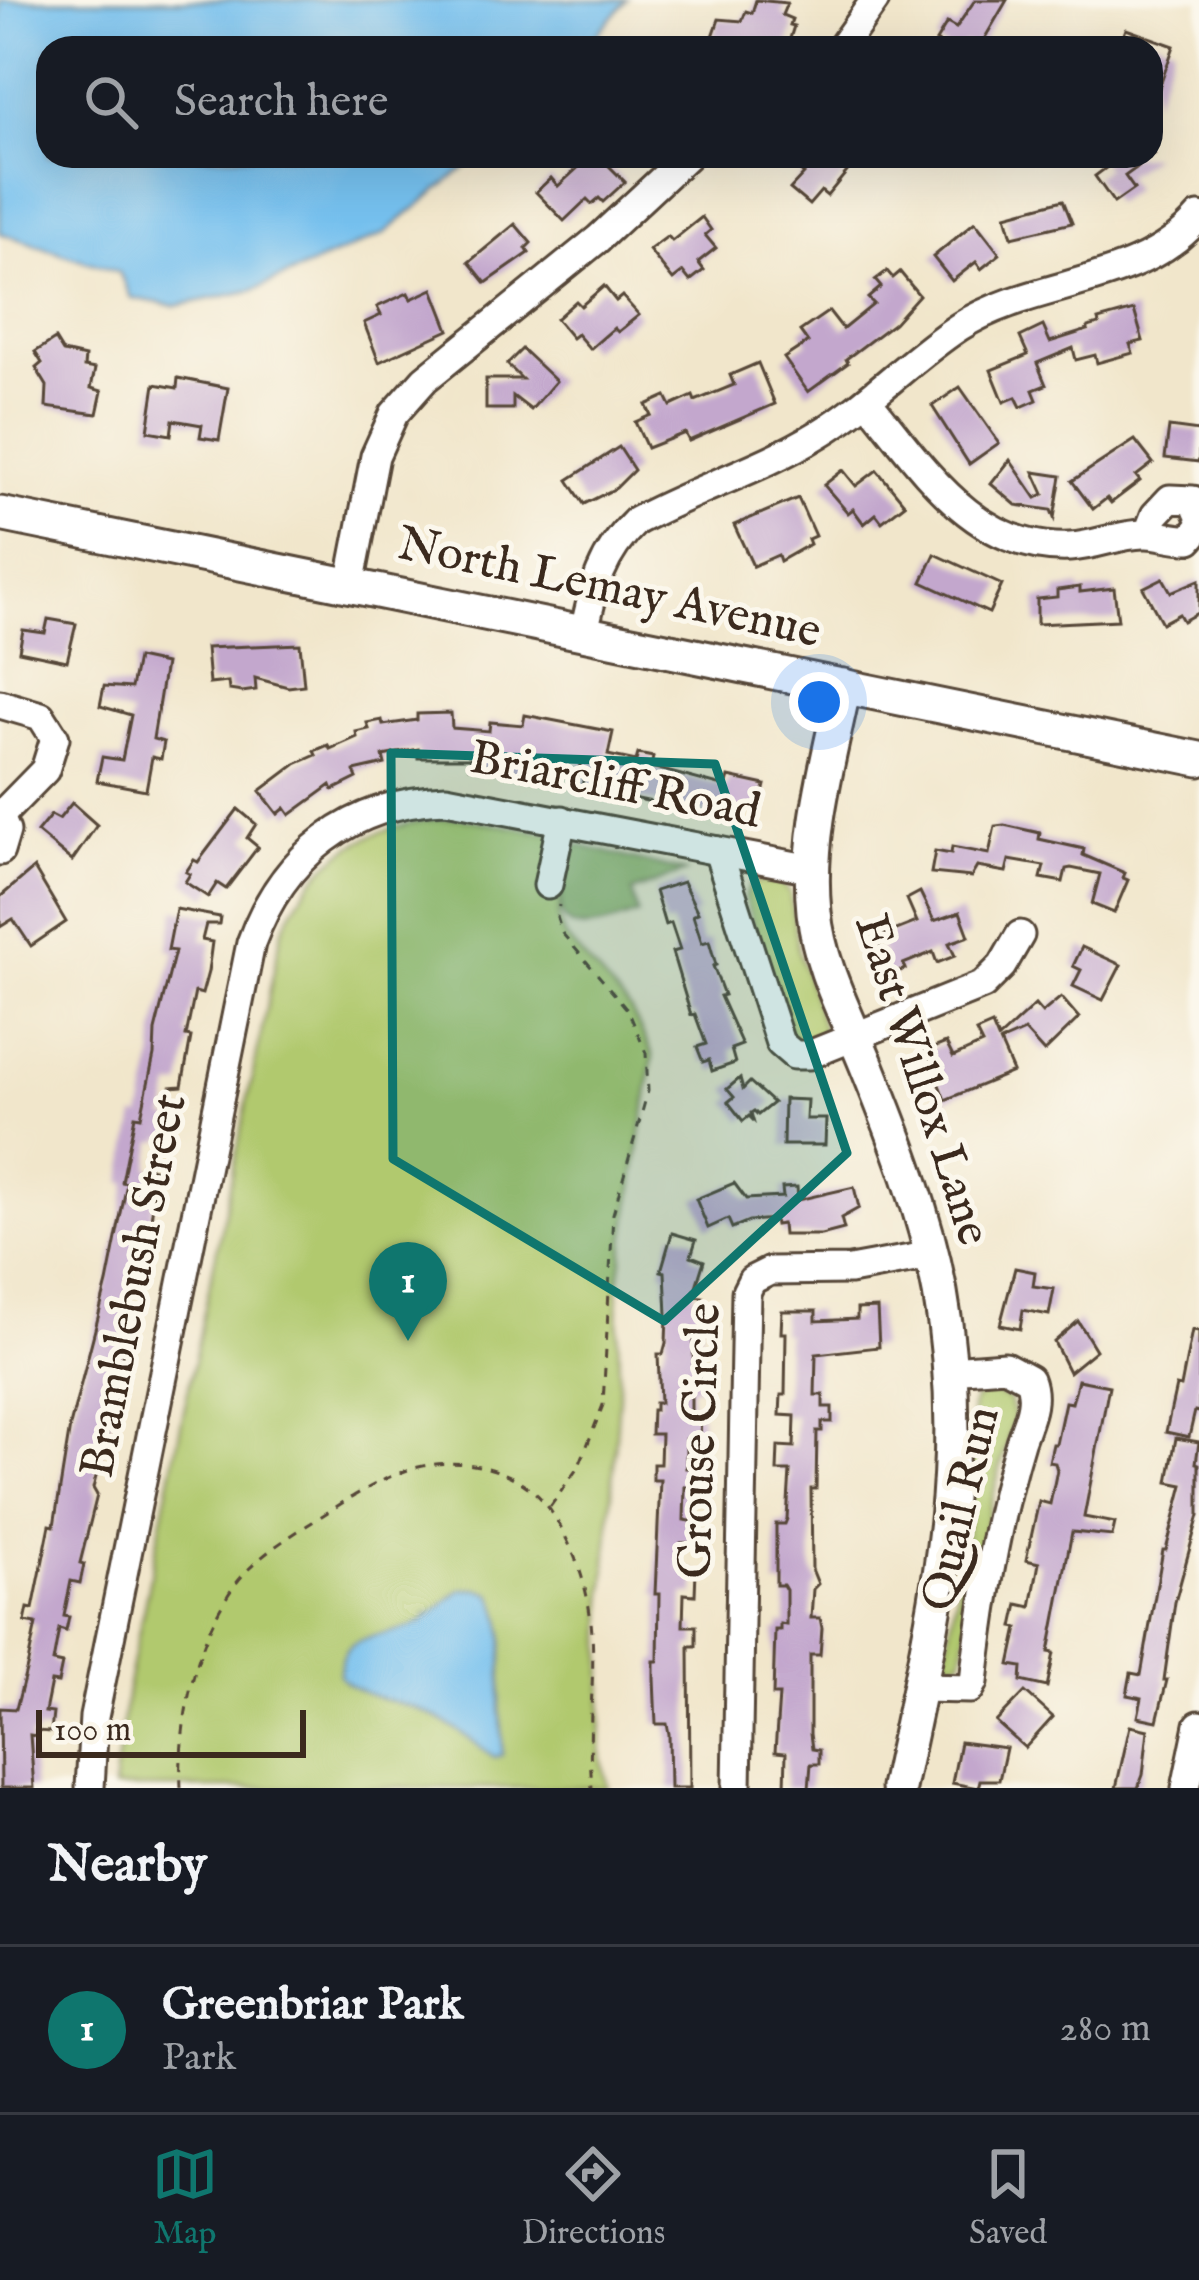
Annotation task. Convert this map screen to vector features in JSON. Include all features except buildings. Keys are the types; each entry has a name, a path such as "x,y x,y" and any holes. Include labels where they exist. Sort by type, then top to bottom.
{"main road":[{"name":"North Lemay Avenue","path":"0,514 1199,759"},
{"name":"East Willox Lane","path":"844,686 816,825 814,914 823,957 899,1144 932,1255 950,1370 955,1442 950,1515 898,1788"}],"street":[{"path":"850,36 875,0"},
{"path":"350,586 375,456 394,414 425,379 598,239 674,168"},
{"path":"584,633 601,565 615,541 636,521 818,434 959,328 1022,296 1100,277 1147,258 1199,217"},
{"path":"867,400 952,502 993,533 1055,547 1148,533 1168,540 1190,539 1199,528"},
{"path":"1148,533 1155,514 1170,499 1193,500 1199,514"},
{"path":"0,704 41,716 55,738 44,770 0,817 7,831 0,851"},
{"name":"Briarcliff Road","path":"335,830 375,810 428,800 464,800 812,869"},
{"path":"555,891 562,820"},
{"name":"Bramblebush Street","path":"90,1788 96,1704 251,943 267,902 288,872 335,830"},
{"path":"718,850 783,1048 800,1056 983,985 1002,966 1020,935"},
{"name":"Grouse Circle","path":"737,1788 746,1292 757,1276 770,1271 850,1270 932,1255"},
{"name":"Quail Run","path":"919,1688 962,1691 974,1682 982,1605 998,1524 1033,1405 1029,1379 1012,1367 950,1370"},
{"path":"1186,1788 1199,1725"}],"path":[{"path":"549,1508 579,1466 603,1405 613,1214 648,1091 641,1034 628,1010 562,933 555,891"},
{"path":"182,1788 184,1731 213,1623 241,1577 269,1551 378,1482 422,1466 458,1463 499,1471 549,1508 584,1582 593,1625 592,1788"}],"highlighted area":[{"path":"391,753 715,764 847,1153 664,1321 393,1159"}],"green space":[{"path":"458,818 571,837 558,917 564,936 630,1009 653,1055 618,1286 619,1396 604,1600 601,1756 608,1788 113,1788 127,1689 282,931 312,881 351,846 400,826"},
{"path":"579,845 685,872 632,892 638,914 594,927 571,925 564,919 561,901 573,849"},
{"path":"781,883 790,893 798,950 823,1028 818,1039 801,1045 791,1041 744,897 751,884"},
{"path":"990,1392 1009,1399 1014,1416 982,1538 963,1654 961,1660 950,1662 946,1654 968,1524 972,1406 975,1399"}],"water":[{"path":"0,0 627,0 596,36 36,36 36,168 464,168 384,234 254,290 176,306 131,298 119,272 0,233"},
{"path":"462,1589 492,1594 502,1621 503,1749 502,1755 494,1757 440,1719 366,1693 340,1676 342,1660 356,1642 417,1624"}],"place":[{"name":"Greenbriar Park","path":"408,1341"}]}
